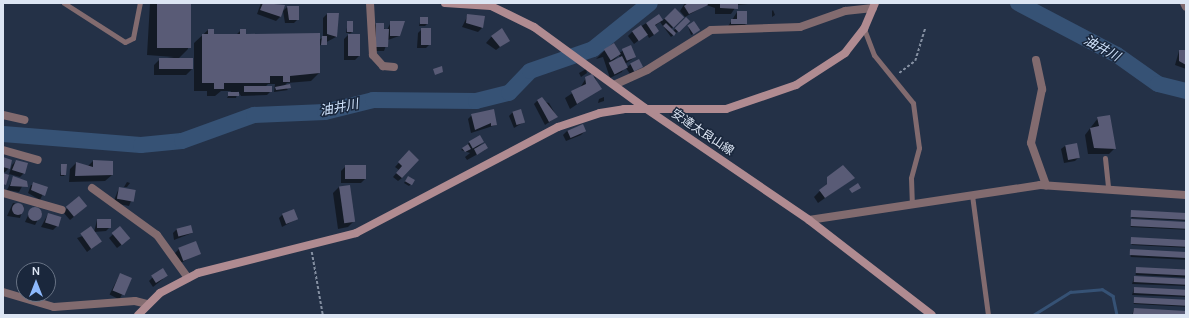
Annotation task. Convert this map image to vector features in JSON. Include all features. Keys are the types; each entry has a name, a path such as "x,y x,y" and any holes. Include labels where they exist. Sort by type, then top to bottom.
{"street":[{"path":"370,3 373,55 383,66 394,66"},
{"name":"安達太良山線","path":"445,3 482,5 506,11 556,41 591,65 645,108 809,220 932,315"},
{"path":"1184,3 1186,7"},
{"path":"138,315 146,304 188,278 356,233 558,127 600,112 645,108 699,112 753,101 808,80 829,67 864,29 874,5"},
{"path":"616,84 647,70 711,30 800,27 845,11 874,5"},
{"path":"1036,60 1042,89 1031,143 1046,185"},
{"path":"3,115 24,120"},
{"path":"3,150 38,160"},
{"path":"809,220 1046,185 1186,195"},
{"path":"92,188 157,235 188,278"},
{"path":"3,193 62,210"},
{"path":"3,292 54,307 135,301 146,304"}],"lane":[{"path":"64,3 125,42 133,38 140,3"},
{"path":"864,29 874,55 913,103 919,148 911,178 912,204"},
{"path":"1105,158 1108,189"},
{"path":"972,195 988,315"}],"path":[{"path":"892,78 915,61 925,28"},
{"path":"311,246 323,315"}],"building":[{"path":"157,3 191,3 191,48 157,48"},
{"path":"263,3 285,5 281,17 260,10"},
{"path":"688,3 707,3 708,5 689,14 684,6"},
{"path":"720,3 738,3 738,9 720,8"},
{"path":"287,6 299,6 299,20 289,20"},
{"path":"675,8 684,17 674,28 664,19"},
{"path":"737,11 747,11 747,24 731,24 731,19 737,19"},
{"path":"327,13 339,13 337,37 327,34"},
{"path":"467,14 485,16 483,28 466,23"},
{"path":"659,14 663,20 655,25 659,31 654,35 646,23"},
{"path":"420,17 428,17 428,24 420,24"},
{"path":"686,17 690,21 679,33 675,28"},
{"path":"347,21 353,21 353,32 347,32"},
{"path":"390,21 405,21 400,36 390,36"},
{"path":"694,21 700,30 694,35 687,25"},
{"path":"376,23 384,23 384,29 389,29 388,47 376,47"},
{"path":"666,23 676,33 674,36 663,26"},
{"path":"641,25 648,35 639,41 632,31"},
{"path":"421,28 431,28 431,45 421,45"},
{"path":"502,28 510,41 500,47 491,36"},
{"path":"208,29 214,29 214,34 240,34 240,29 246,29 246,34 320,33 320,73 290,76 290,82 283,82 283,76 270,76 270,83 224,83 224,89 214,89 214,83 202,83 202,34 208,34"},
{"path":"348,34 360,34 360,56 348,56"},
{"path":"322,36 327,36 327,45 321,45"},
{"path":"614,43 621,54 611,60 604,49"},
{"path":"631,45 636,57 627,61 622,49"},
{"path":"1179,50 1186,50 1186,65 1179,61"},
{"path":"622,56 628,68 615,74 609,63"},
{"path":"159,58 193,58 193,69 159,69"},
{"path":"639,59 643,67 634,72 630,64"},
{"path":"442,66 443,72 435,75 433,69"},
{"path":"592,74 602,89 577,104 571,91 586,84 585,77"},
{"path":"290,84 291,88 276,90 275,87"},
{"path":"244,86 272,86 272,92 244,92"},
{"path":"228,92 239,92 239,96 228,96"},
{"path":"542,97 558,117 549,122 537,100"},
{"path":"494,109 497,125 491,126 491,123 475,130 471,114"},
{"path":"521,109 525,122 516,125 512,112"},
{"path":"1110,115 1116,149 1094,148 1090,128 1099,126 1097,117"},
{"path":"583,124 586,131 570,138 567,131"},
{"path":"480,135 484,142 473,148 469,142"},
{"path":"485,143 488,148 477,155 474,149"},
{"path":"1077,143 1080,158 1068,160 1065,145"},
{"path":"468,144 471,149 465,152 462,148"},
{"path":"409,150 419,160 402,178 396,173 402,166 398,162"},
{"path":"3,157 12,160 10,169 3,167"},
{"path":"16,160 28,163 25,174 12,170"},
{"path":"93,160 113,161 113,175 75,176 76,162 93,167"},
{"path":"61,164 67,164 66,175 61,175"},
{"path":"345,165 366,165 366,179 345,179"},
{"path":"843,165 855,178 825,198 819,190 827,184 827,177"},
{"path":"3,173 9,175 6,185 3,184"},
{"path":"13,176 27,181 28,187 10,186"},
{"path":"408,176 415,180 412,185 405,181"},
{"path":"33,182 48,187 45,196 31,190"},
{"path":"858,183 861,188 852,193 849,189"},
{"path":"350,185 355,222 344,223 339,187"},
{"path":"119,187 136,190 134,202 117,199"},
{"path":"79,196 87,206 74,217 66,207"},
{"path":"20,203 23,204 23,214 16,215 13,214 12,207 13,204"},
{"path":"35,207 40,209 42,214 40,219 35,221 30,219 28,214 30,209"},
{"path":"294,209 298,219 286,224 282,214"},
{"path":"1131,210 1186,213 1186,220 1131,217"},
{"path":"48,213 61,217 58,227 45,223"},
{"path":"97,219 111,219 111,228 97,228"},
{"path":"1131,219 1186,222 1186,229 1131,226"},
{"path":"191,225 193,233 178,236 176,229"},
{"path":"91,226 102,242 91,249 80,233"},
{"path":"120,226 130,238 122,245 112,233"},
{"path":"1131,237 1186,240 1186,247 1131,244"},
{"path":"196,241 201,254 183,261 178,248"},
{"path":"1130,249 1186,252 1186,258 1130,255"},
{"path":"1136,267 1186,270 1186,276 1136,273"},
{"path":"163,268 168,276 156,283 151,275"},
{"path":"120,273 132,278 125,296 113,290"},
{"path":"1134,276 1186,279 1186,285 1134,282"},
{"path":"1134,287 1186,290 1186,296 1134,293"},
{"path":"1134,297 1186,300 1186,306 1134,303"},
{"path":"1134,308 1186,311 1186,315 1133,314"}],"waterway":[{"name":"油井川","path":"3,134 141,145 182,141 254,115 325,112 373,100 476,101 509,93 530,71 593,49 650,3"},
{"name":"油井川","path":"1018,3 1117,55 1158,84 1186,91"},
{"path":"1033,315 1070,292 1102,289 1113,296 1117,315"}]}
